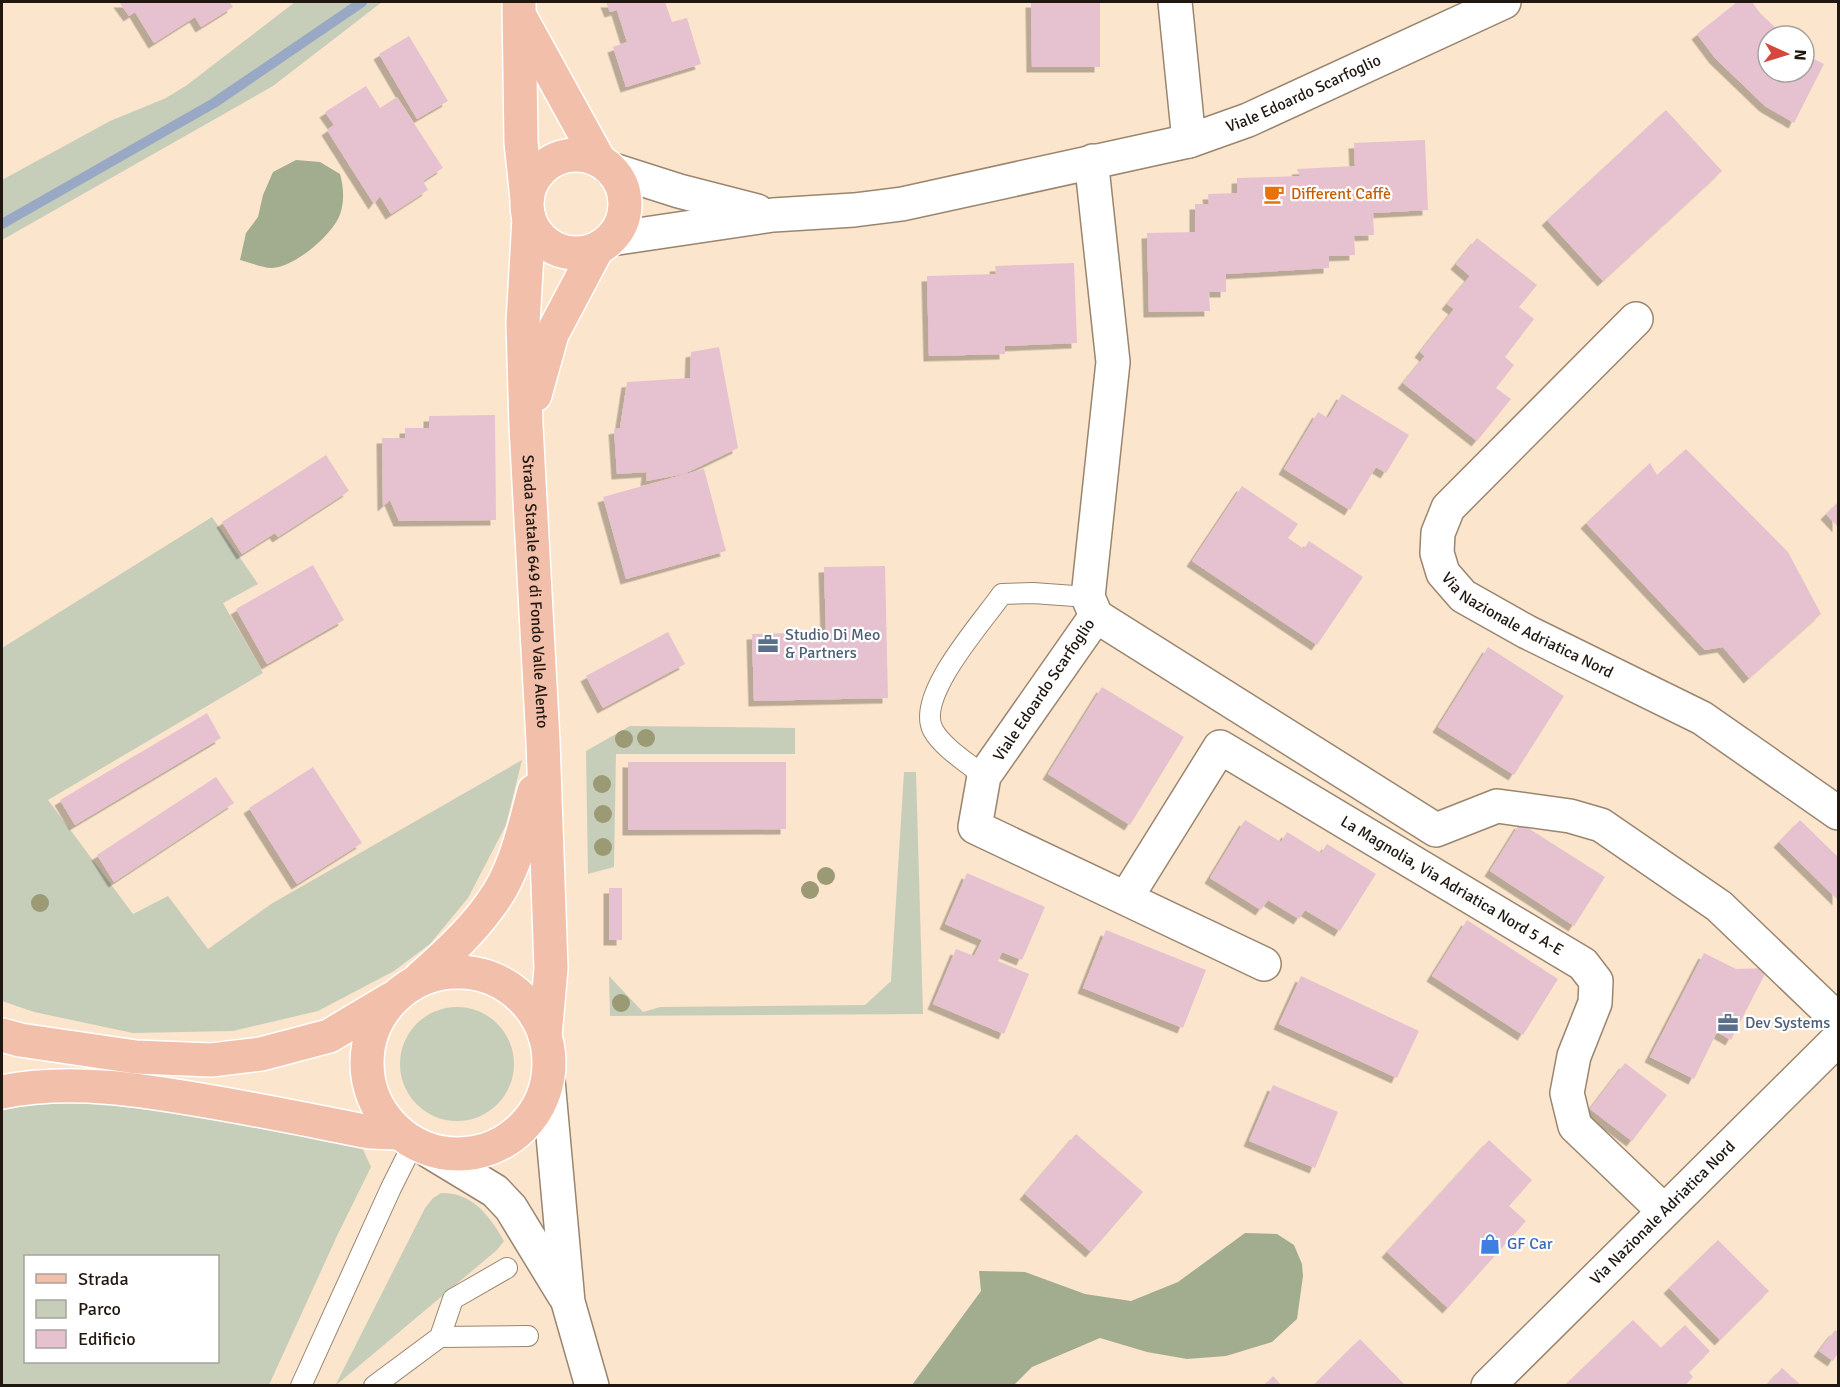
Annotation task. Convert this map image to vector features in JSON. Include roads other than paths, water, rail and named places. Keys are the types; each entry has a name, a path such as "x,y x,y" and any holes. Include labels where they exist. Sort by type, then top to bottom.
{"main road":[{"name":"Strada Statale 649 di Fondo Valle Alento","path":"519,9 604,164"},
{"name":"Strada Statale 649 di Fondo Valle Alento","path":"519,9 521,142 528,209 523,323 526,426 551,968 545,1036"},
{"path":"583,155 604,164 620,181 625,196 625,212 620,227 604,244 580,253 564,252 548,245 536,233 528,209 531,185 539,172 552,161 567,156 583,155"},
{"name":"Strada Statale 649 di Fondo Valle Alento","path":"526,426 552,334 604,244"},
{"name":"Strada Statale 649 di Fondo Valle Alento","path":"405,989 454,947 493,903 514,861 543,757"},
{"path":"2,1035 20,1040 136,1057 211,1060 261,1054 329,1036 405,989 448,972 479,974 508,986 531,1008 545,1036 549,1058 548,1080 537,1110 517,1134 491,1150 460,1155 370,1132 152,1091 84,1085 2,1092"},
{"path":"405,989 375,1023 367,1052 368,1081 379,1109 413,1142"}],"street":[{"path":"1175,2 1189,141"},
{"name":"Viale Edoardo Scarfoglio","path":"604,244 773,215 854,210 902,204 1189,141 1248,120 1504,2"},
{"name":"Viale Edoardo Scarfoglio","path":"1093,161 1113,362 1092,606 984,776 975,827 1264,964"},
{"name":"Viale Edoardo Scarfoglio","path":"604,164 679,191 773,215"},
{"name":"Via Nazionale Adriatica Nord","path":"1636,319 1448,508 1438,533 1437,552 1443,573 1463,596 1527,632 1702,718 1839,813"},
{"path":"1092,606 1436,830 1497,806 1570,816 1601,825 1719,906 1839,1020"},
{"name":"La Magnolia, Via Adriatica Nord 5 A-E","path":"1126,898 1220,747 1582,964 1596,981 1595,1003 1574,1056 1567,1093 1575,1126 1664,1211"},
{"name":"Via Nazionale Adriatica Nord","path":"1488,1386 1839,1039"},
{"path":"548,1080 568,1302 592,1386"},
{"path":"413,1142 495,1191 511,1208 568,1302"}],"lane":[{"path":"984,776 940,739 932,729 928,715 942,676 1002,594 1033,593 1092,606"},
{"path":"302,1386 413,1142"},
{"path":"374,1386 440,1337 453,1299 507,1268"},
{"path":"440,1337 528,1336"}],"waterway":[{"path":"2,224 214,103 362,2"}],"place":[{"name":"Different Caffè","path":"1274,194"},
{"name":"Studio Di Meo & Partners","path":"768,644"},
{"name":"Dev Systems","path":"1728,1023"},
{"name":"GF Car","path":"1490,1244"}]}
